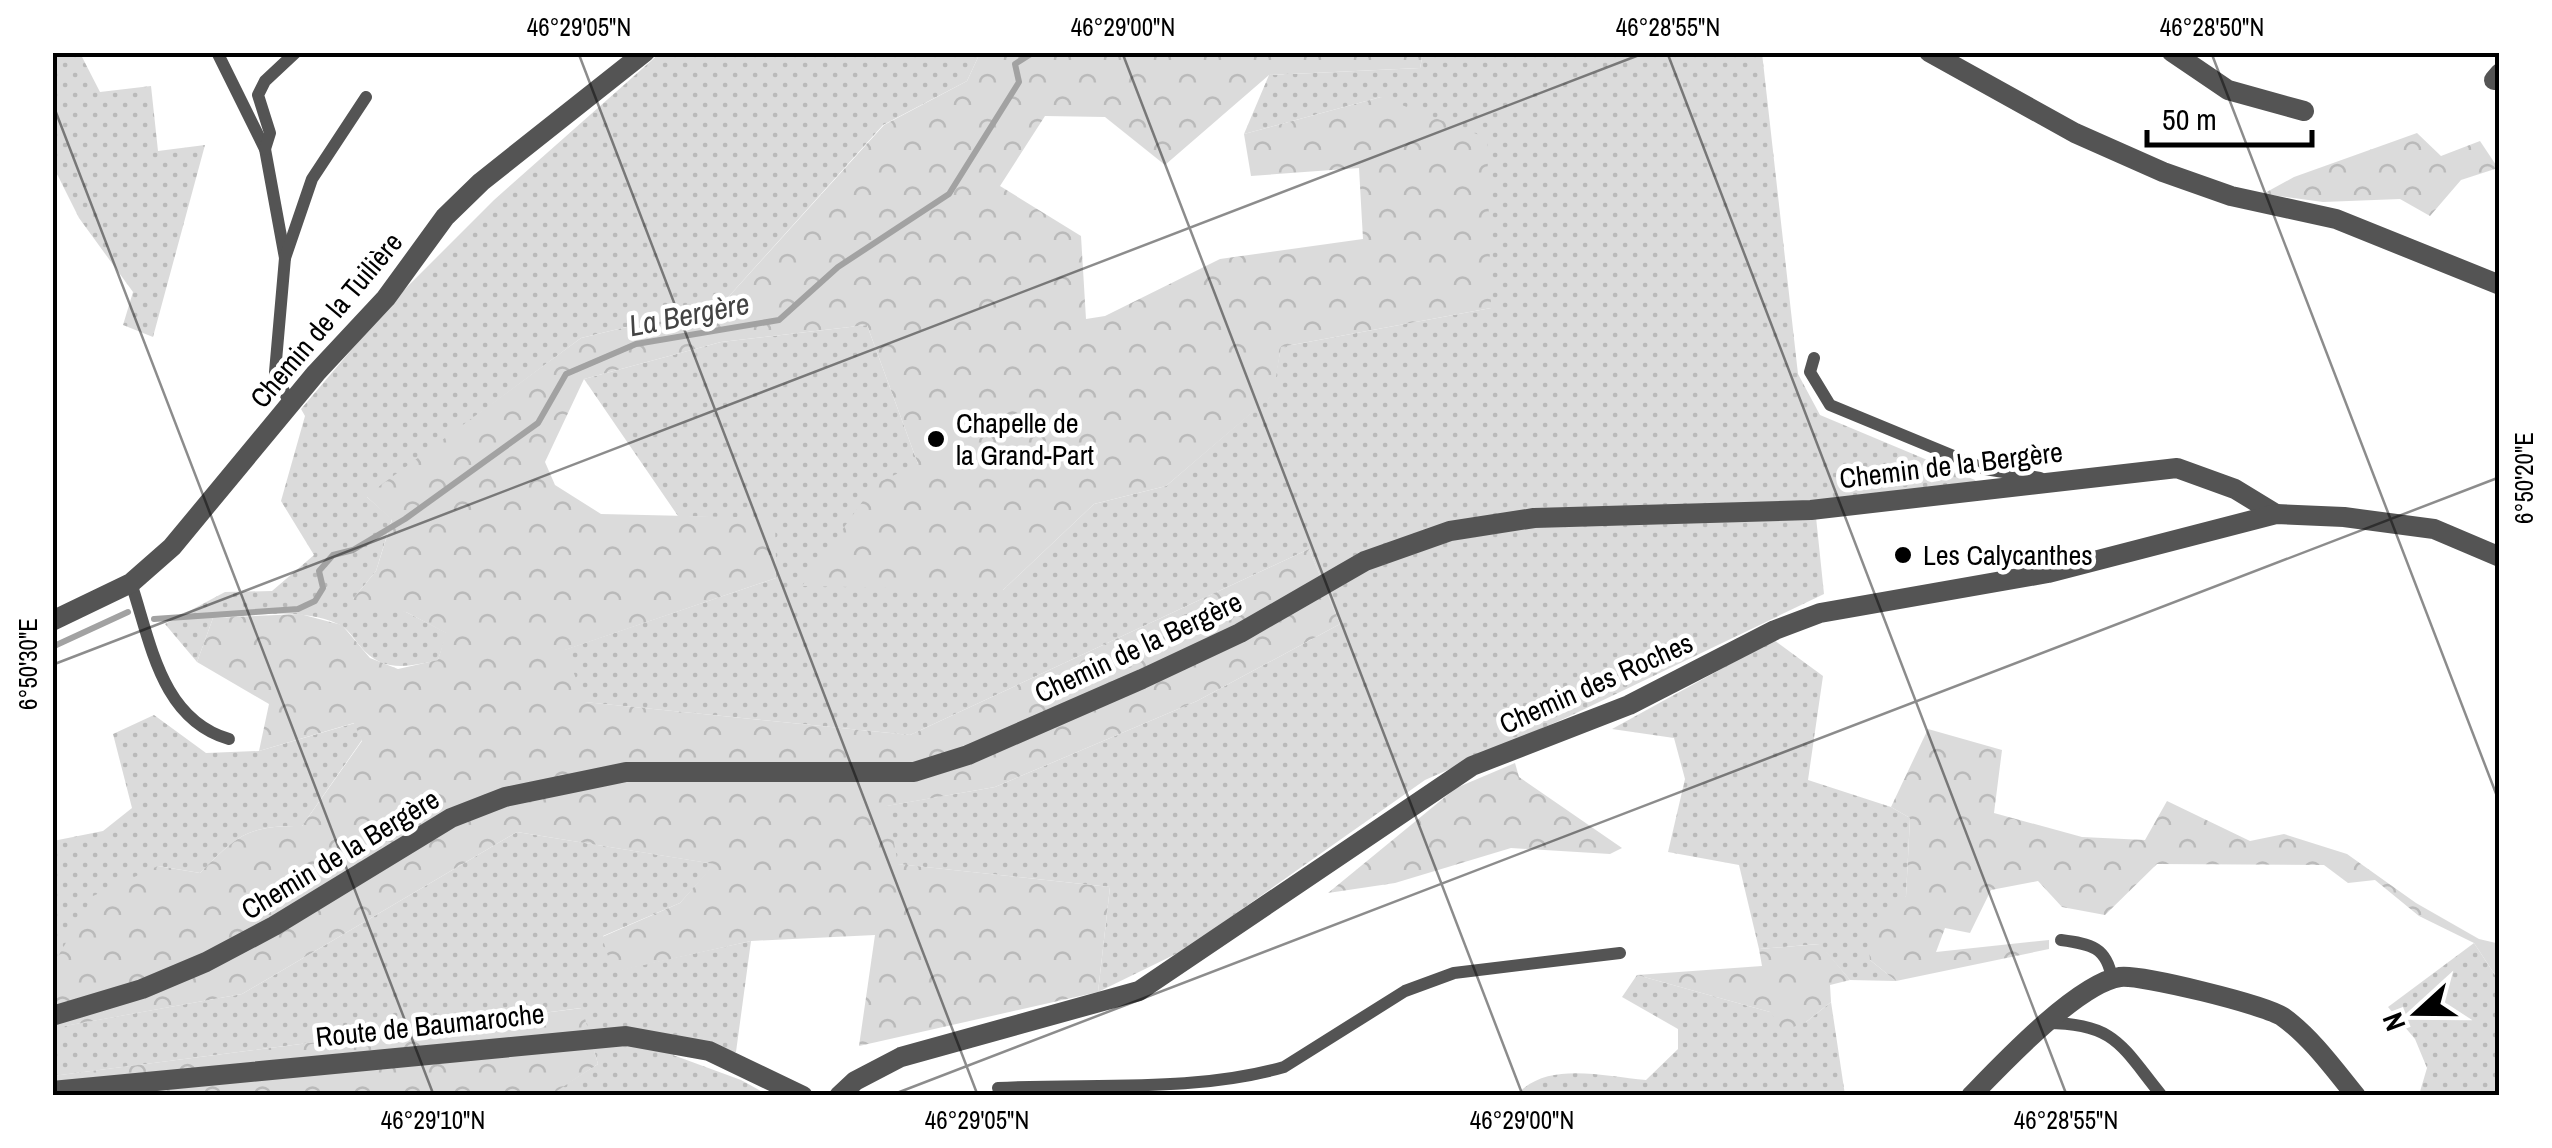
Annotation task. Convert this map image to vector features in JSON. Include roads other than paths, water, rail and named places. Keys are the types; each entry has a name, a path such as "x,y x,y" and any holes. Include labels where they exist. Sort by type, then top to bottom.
{"street":[{"name":"Chemin de la Tuilière","path":"52,621 131,583 172,547 290,404 386,298 444,217 481,182 645,52"},
{"path":"1929,52 2075,133 2163,172 2231,196 2336,219 2500,286"},
{"path":"2172,52 2228,90 2304,111"},
{"name":"Chemin de la Bergère","path":"52,1016 142,988 206,962 274,926 451,818 505,797 626,772 914,772 968,755 1127,686 1240,633 1365,561 1450,532 1534,518 1810,510 2177,468 2235,488 2276,514"},
{"name":"Chemin des Roches","path":"839,1096 855,1081 901,1057 1139,991 1472,766 1628,705 1775,630 1820,613 2048,573 2276,514 2344,517 2434,530 2500,556"},
{"path":"1971,1096 2048,1023 2112,979 2145,978 2278,1014 2298,1030 2356,1096"},
{"name":"Route de Baumaroche","path":"52,1090 626,1036 709,1051 802,1096"}],"lane":[{"path":"217,52 266,149 285,258"},
{"path":"266,149 270,132 258,94 265,81 296,52"},
{"path":"290,404 275,372 285,258 312,180 366,97"},
{"path":"1814,358 1810,372 1830,405 1985,469 2047,480"},
{"path":"131,583 177,707 207,733 229,739"},
{"path":"2061,940 2098,948 2108,958 2112,979"},
{"path":"998,1088 1149,1084 1263,1073 1284,1067 1406,990 1454,973 1620,954"},
{"path":"2048,1023 2099,1028 2116,1040 2162,1096"}],"waterway":[{"name":"La Bergère","path":"154,619 298,609 315,601 323,588 319,571 333,555 353,550 405,519 538,423 566,374 636,344 779,320 838,267 949,194 1019,82 1015,64 1034,52"},
{"name":"La Bergère","path":"52,647 128,612"}],"place":[{"name":"Chapelle de la Grand-Part","path":"936,439"},
{"name":"Les Calycanthes","path":"1903,555"}]}
